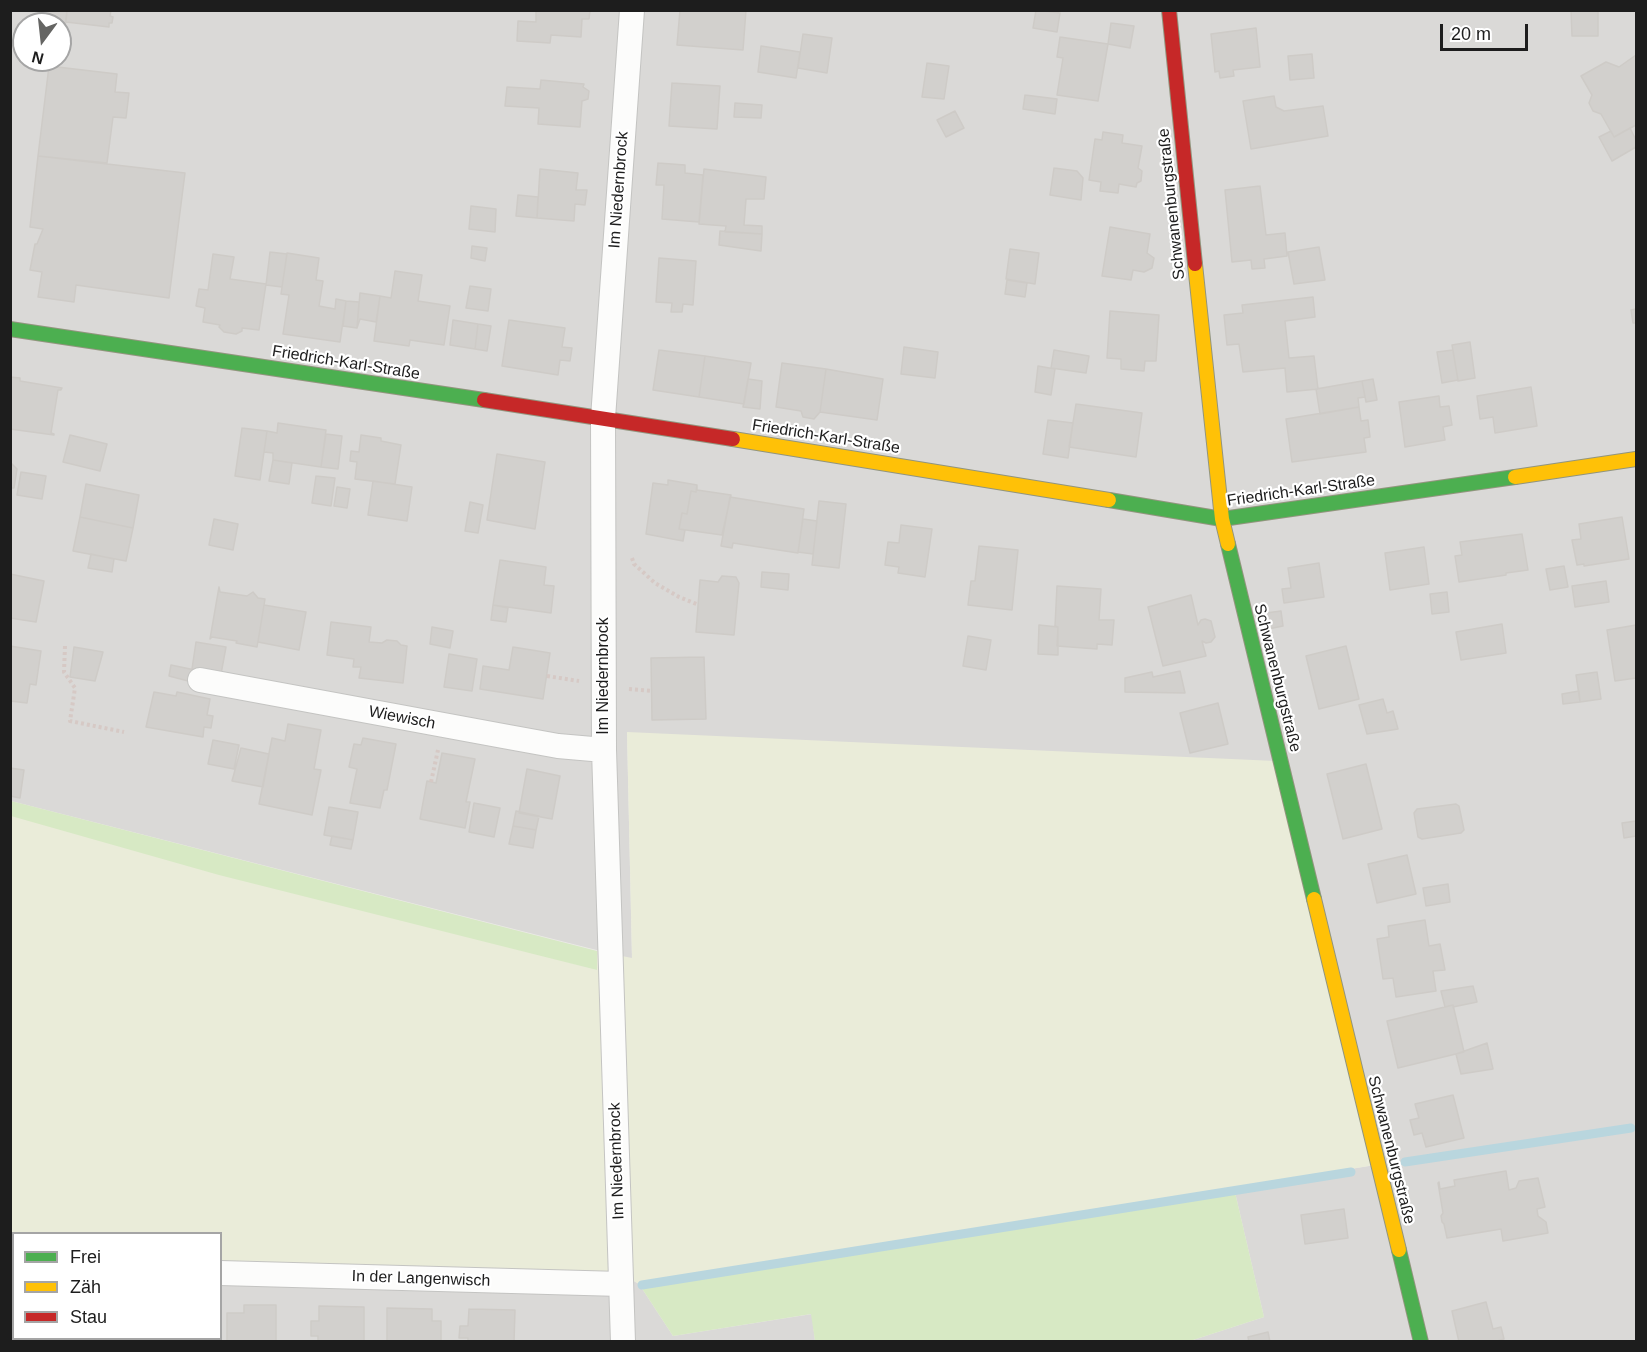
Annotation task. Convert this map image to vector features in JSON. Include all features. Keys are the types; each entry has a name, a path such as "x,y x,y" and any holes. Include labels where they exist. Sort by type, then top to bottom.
{"street":[{"name":"Im Niedernbrock","path":"623,1341 604,750 603,418 632,10"},
{"name":"Schwanenburgstraße","path":"1168,10 1222,519 1420,1341"},
{"name":"Friedrich-Karl-Straße","path":"10,329 603,418 1222,519 1636,459"},
{"name":"Wiewisch","path":"200,680 514,738 604,750"},
{"name":"In der Langenwisch","path":"222,1273 621,1284"}],"path":[{"path":"630,554 634,564 655,583 699,605"},
{"path":"65,646 64,672 75,688 70,721 123,732"}],"shaded area":[{"path":"10,11 1636,11 1636,1341 1190,1341 1264,1317 1234,1188 1375,1165 627,733 632,959 11,801"},
{"path":"10,1261 12,1261 12,1340 222,1340 222,1266 624,1275 639,1284 673,1336 812,1314 815,1341 11,1341"}],"green space":[{"path":"627,732 1276,761 1375,1165 639,1284 623,1275 222,1266 222,1232 12,1232 11,1261 10,814 597,970 597,951 632,958"},
{"path":"11,801 597,951 597,970 219,875 11,816"},
{"path":"1234,1188 1264,1317 1190,1341 815,1341 811,1314 673,1336 639,1284"}],"building":[{"path":"40,10 67,10 67,12 40,12"},
{"path":"67,10 111,10 112,23 109,23 109,27 72,23 72,12 67,12"},
{"path":"536,10 590,10 589,19 582,19 581,37 551,35 550,43 517,41 518,21 536,22"},
{"path":"680,10 746,10 743,50 677,45"},
{"path":"1036,10 1060,13 1057,32 1033,28"},
{"path":"1571,10 1598,10 1598,36 1572,36"},
{"path":"1111,23 1134,26 1130,48 1108,44"},
{"path":"1256,28 1260,67 1233,70 1234,76 1220,78 1219,71 1215,72 1211,34"},
{"path":"803,34 832,38 827,73 798,68"},
{"path":"1060,37 1108,44 1098,101 1057,95 1063,58 1057,57"},
{"path":"761,46 800,52 796,78 758,72"},
{"path":"1312,54 1314,78 1290,80 1288,56"},
{"path":"1636,55 1636,125 1614,137 1601,114 1593,111 1589,103 1592,95 1581,76 1606,62 1619,67"},
{"path":"927,63 949,66 944,99 922,97"},
{"path":"72,69 117,74 115,92 129,93 126,118 113,117 107,163 38,156 48,72 72,72"},
{"path":"541,80 584,84 583,87 589,91 588,99 582,101 580,127 538,124 539,108 505,106 507,87 540,89"},
{"path":"672,83 720,86 717,129 669,126"},
{"path":"1025,95 1057,99 1055,114 1023,109"},
{"path":"1274,96 1276,107 1284,111 1323,106 1328,136 1251,149 1243,101"},
{"path":"735,103 762,105 761,118 734,117"},
{"path":"955,111 964,128 946,137 937,120"},
{"path":"1630,128 1636,140 1636,147 1612,161 1599,137 1611,131 1614,137"},
{"path":"1103,132 1123,135 1122,143 1142,146 1138,168 1142,171 1141,181 1136,187 1119,184 1118,193 1100,191 1101,182 1089,180 1095,139 1102,140"},
{"path":"38,156 185,173 169,298 76,285 74,302 38,297 42,272 30,270 35,244 43,229 30,227"},
{"path":"658,163 685,165 685,173 703,175 699,222 662,219 664,185 656,185"},
{"path":"1054,168 1077,171 1083,178 1081,200 1050,195"},
{"path":"540,169 578,173 576,190 587,190 585,205 575,204 574,221 537,218"},
{"path":"704,169 766,177 764,199 746,199 744,225 762,226 762,234 725,232 726,226 699,224"},
{"path":"1260,186 1266,235 1285,233 1287,256 1264,259 1265,268 1252,269 1251,260 1232,262 1225,190"},
{"path":"518,195 538,197 537,218 516,216"},
{"path":"471,206 496,209 495,232 469,229"},
{"path":"1110,227 1150,234 1147,253 1154,258 1152,268 1144,272 1133,270 1131,280 1102,276"},
{"path":"720,231 762,234 761,251 719,245"},
{"path":"472,246 487,248 485,261 471,258"},
{"path":"1319,247 1325,280 1294,284 1288,252"},
{"path":"1010,249 1039,253 1035,284 1006,279"},
{"path":"270,252 287,254 282,287 266,285"},
{"path":"287,253 319,258 316,280 323,281 319,306 335,309 336,299 346,301 340,342 283,334 289,295 281,294"},
{"path":"213,254 234,257 230,279 266,284 259,330 242,328 242,331 236,334 224,332 219,327 220,325 203,322 205,308 196,306 199,289 208,290"},
{"path":"659,258 696,261 693,305 683,304 682,312 671,312 672,303 656,302"},
{"path":"395,271 422,275 418,301 450,306 444,345 410,340 409,346 374,341 380,296 391,298"},
{"path":"1007,280 1027,283 1025,297 1005,294"},
{"path":"470,286 491,289 488,311 466,308"},
{"path":"360,293 380,296 376,322 360,319 357,328"},
{"path":"1313,297 1315,317 1285,321 1289,358 1314,356 1318,389 1287,392 1285,368 1243,372 1239,344 1227,345 1224,315 1243,313 1242,305"},
{"path":"346,301 359,302 357,328 343,326"},
{"path":"1636,309 1636,323 1633,323 1631,310"},
{"path":"1110,311 1159,315 1156,361 1145,361 1144,371 1121,369 1121,359 1107,358"},
{"path":"453,320 478,324 475,349 450,345"},
{"path":"509,320 565,328 562,347 572,348 570,361 560,360 558,375 502,366"},
{"path":"478,324 491,326 487,351 475,349"},
{"path":"1470,342 1475,378 1458,381 1452,345"},
{"path":"904,347 938,352 935,378 901,374"},
{"path":"659,350 705,356 699,397 653,390"},
{"path":"1054,350 1089,356 1086,373 1051,368"},
{"path":"1453,350 1458,380 1442,383 1437,352"},
{"path":"705,356 751,363 744,404 699,397"},
{"path":"782,363 826,369 820,412 814,419 803,417 801,411 776,407"},
{"path":"1038,366 1055,369 1051,395 1035,392"},
{"path":"826,369 883,379 877,420 820,412"},
{"path":"10,377 20,378 20,381 62,388 58,390 51,433 54,435 10,429"},
{"path":"748,379 762,381 760,409 743,407"},
{"path":"1373,379 1377,400 1366,402 1362,381"},
{"path":"1362,381 1365,397 1358,398 1359,407 1320,414 1316,389"},
{"path":"1531,387 1537,426 1495,433 1493,417 1480,419 1477,396"},
{"path":"1439,396 1440,407 1449,406 1452,425 1443,427 1445,440 1405,447 1399,402"},
{"path":"1076,404 1142,413 1136,457 1069,447"},
{"path":"1359,407 1361,421 1368,420 1370,437 1364,438 1366,452 1292,462 1286,419"},
{"path":"1048,420 1073,423 1068,458 1043,454"},
{"path":"278,423 326,430 321,467 273,460 273,453 264,452 267,431 277,433"},
{"path":"242,428 267,431 260,480 235,476"},
{"path":"326,434 342,436 338,469 321,467"},
{"path":"70,435 107,444 100,471 63,462"},
{"path":"361,435 381,438 381,441 401,445 395,484 355,479 357,462 350,461 351,451 359,452"},
{"path":"497,454 545,462 535,529 487,520"},
{"path":"273,460 292,463 289,484 269,481"},
{"path":"10,462 17,469 14,488 10,488"},
{"path":"21,472 46,476 42,499 17,495"},
{"path":"316,476 335,478 331,506 312,503"},
{"path":"668,480 697,485 696,492 691,491 687,514 682,513 679,529 685,530 683,541 646,534 653,483 668,485"},
{"path":"373,481 412,487 407,521 368,515"},
{"path":"86,484 139,495 133,528 80,517"},
{"path":"697,485 697,490 731,495 722,535 679,529 682,513 687,514 691,491 696,492"},
{"path":"337,487 350,489 347,508 334,506"},
{"path":"730,497 804,509 798,553 733,543 732,548 721,546"},
{"path":"819,501 846,504 839,568 812,565"},
{"path":"470,502 483,505 478,533 465,531"},
{"path":"80,517 133,528 126,561 73,551"},
{"path":"1622,517 1629,559 1577,565 1572,540 1581,539 1579,524"},
{"path":"214,519 238,524 233,550 209,545"},
{"path":"803,519 817,521 813,554 798,552"},
{"path":"901,525 932,529 925,577 898,573 899,567 885,565 888,542 899,543"},
{"path":"1522,534 1528,570 1459,582 1455,556 1462,555 1460,542"},
{"path":"979,546 1018,550 1012,610 968,605 971,581 975,581"},
{"path":"1424,547 1429,584 1390,590 1385,553"},
{"path":"91,554 114,559 112,572 88,568"},
{"path":"500,560 546,567 544,585 554,586 551,613 493,605"},
{"path":"1319,563 1324,597 1284,603 1282,589 1291,588 1288,568"},
{"path":"1564,566 1568,587 1550,590 1546,569"},
{"path":"762,572 789,574 788,590 761,587"},
{"path":"10,574 44,581 36,622 10,618"},
{"path":"722,576 736,577 739,583 734,635 696,632 700,580 718,582"},
{"path":"1606,581 1609,602 1575,607 1572,586"},
{"path":"1057,586 1101,589 1099,620 1114,620 1112,645 1097,644 1097,649 1057,646 1058,627 1055,626"},
{"path":"219,587 220,592 247,596 253,592 258,598 265,599 257,647 236,643 237,641 212,637 210,639"},
{"path":"1447,592 1449,612 1432,614 1430,594"},
{"path":"1191,595 1198,625 1201,620 1211,621 1215,637 1211,642 1202,641 1206,656 1163,666 1148,607"},
{"path":"264,605 306,612 299,650 258,642"},
{"path":"493,605 508,608 506,622 491,620"},
{"path":"1281,611 1283,626 1268,629 1266,613"},
{"path":"331,622 371,627 369,642 397,641 407,646 403,683 359,678 361,667 353,667 354,659 327,655"},
{"path":"1502,624 1506,653 1461,660 1456,632"},
{"path":"1039,625 1058,627 1058,655 1038,654"},
{"path":"1636,625 1636,678 1615,681 1607,630"},
{"path":"432,627 453,631 450,648 430,644"},
{"path":"968,636 991,640 986,670 963,666"},
{"path":"196,642 226,647 221,674 192,669"},
{"path":"10,646 41,651 36,685 30,684 27,703 10,701"},
{"path":"1346,646 1359,699 1319,709 1306,656"},
{"path":"74,647 103,652 95,681 70,677"},
{"path":"513,647 550,653 543,699 480,689 483,666 509,670"},
{"path":"449,654 477,659 472,691 444,687"},
{"path":"704,657 706,719 652,720 651,658"},
{"path":"171,665 195,670 192,682 169,676"},
{"path":"1180,671 1185,693 1125,692 1125,678 1152,672 1153,677"},
{"path":"1597,672 1601,699 1580,702 1576,675"},
{"path":"1579,691 1580,702 1563,704 1562,694"},
{"path":"154,692 176,696 177,692 210,699 207,715 213,716 211,728 204,727 203,737 146,727"},
{"path":"1383,699 1387,713 1393,711 1398,729 1367,734 1359,705"},
{"path":"1218,703 1228,744 1190,753 1180,713"},
{"path":"288,724 321,730 314,769 321,770 312,815 259,804 272,738 285,741"},
{"path":"363,738 396,744 387,790 384,790 380,808 350,803 357,769 349,767 354,744 361,745"},
{"path":"213,740 239,745 234,769 208,764"},
{"path":"241,748 269,754 263,787 232,781"},
{"path":"442,753 475,759 466,802 470,802 465,828 420,819 427,781 436,783"},
{"path":"1366,764 1382,829 1343,839 1327,774"},
{"path":"10,768 24,770 20,798 10,796"},
{"path":"527,769 560,776 552,819 519,813"},
{"path":"474,803 500,808 494,837 469,832"},
{"path":"1456,804 1459,806 1464,830 1461,833 1422,839 1418,837 1414,813 1417,809"},
{"path":"329,807 358,812 353,840 324,835"},
{"path":"516,811 539,816 536,830 513,826"},
{"path":"1636,821 1636,836 1624,838 1622,823"},
{"path":"513,826 536,830 533,848 509,844"},
{"path":"332,836 353,840 351,849 330,845"},
{"path":"1407,855 1416,894 1377,903 1368,864"},
{"path":"1448,884 1450,902 1426,906 1423,888"},
{"path":"1425,920 1429,946 1440,944 1445,970 1433,971 1436,991 1396,997 1393,978 1383,979 1377,939 1389,937 1388,926"},
{"path":"1473,986 1477,1002 1445,1007 1441,991"},
{"path":"1453,1005 1464,1052 1398,1068 1387,1021"},
{"path":"1487,1043 1493,1069 1461,1074 1456,1054"},
{"path":"1453,1095 1464,1138 1426,1147 1422,1133 1414,1135 1410,1120 1419,1118 1415,1104"},
{"path":"1506,1171 1509,1190 1516,1188 1519,1181 1538,1178 1545,1207 1537,1209 1538,1216 1546,1222 1548,1233 1503,1241 1501,1229 1447,1238 1441,1216 1443,1213 1438,1183 1440,1189 1455,1186 1454,1180"},
{"path":"1344,1209 1348,1238 1305,1244 1301,1215"},
{"path":"1486,1302 1493,1329 1501,1327 1504,1339 1494,1342 1459,1342 1452,1311"},
{"path":"244,1305 276,1305 276,1342 227,1342 227,1313 244,1313"},
{"path":"319,1306 364,1307 364,1342 318,1342 318,1336 311,1336 311,1321 319,1321"},
{"path":"11,1307 12,1307 12,1331"},
{"path":"387,1308 432,1309 432,1321 441,1321 441,1341 387,1342"},
{"path":"469,1309 515,1310 514,1342 468,1342 468,1338 459,1338 460,1326 468,1326"},
{"path":"1268,1332 1270,1342 1249,1342 1248,1337"},
{"path":"49,1340 110,1340 110,1342 49,1342"},
{"path":"146,1340 193,1340 193,1342 145,1342"}],"waterway":[{"path":"1405,1162 1631,1128"},
{"path":"642,1285 1351,1172"}],"traffic: fast":[{"path":"10,329 484,400"},
{"path":"1109,500 1222,519 1515,477"},
{"path":"1228,544 1314,899"},
{"path":"1399,1250 1421,1342"}],"traffic: slow":[{"path":"1195,264 1222,519 1228,544"},
{"path":"733,439 1109,500"},
{"path":"1515,477 1636,459"},
{"path":"1314,899 1399,1250"}],"traffic: jam":[{"path":"1169,10 1195,264"},
{"path":"484,400 733,439"}]}
